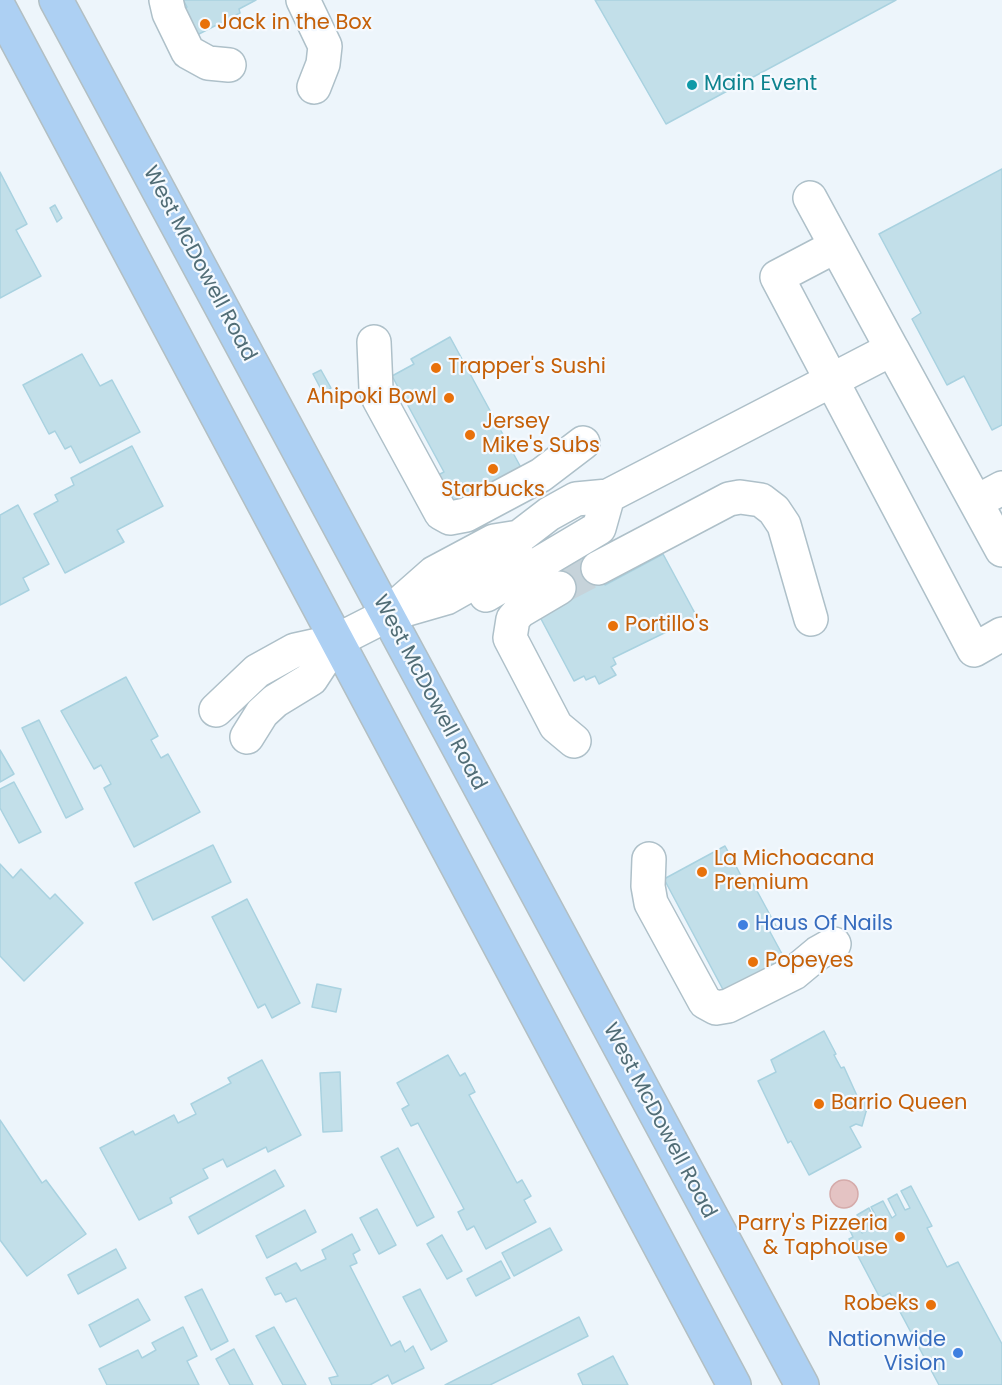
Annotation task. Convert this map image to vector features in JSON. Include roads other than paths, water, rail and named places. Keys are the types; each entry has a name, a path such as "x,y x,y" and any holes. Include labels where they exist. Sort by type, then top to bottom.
{"main road":[{"name":"West McDowell Road","path":"56,0 802,1385"},
{"path":"0,9 734,1385"}],"lane":[{"path":"166,0 169,13 188,52 208,63 229,65"},
{"path":"303,0 325,46 323,64 314,87"},
{"path":"810,198 892,349 989,495 1002,550"},
{"path":"836,246 777,277 974,650 1002,634"},
{"path":"374,342 376,389 379,399 441,513 450,518 466,515 541,475 582,443"},
{"path":"216,710 257,671 295,650 336,641 387,615 446,598 494,571 511,554 519,537 549,514 576,499 608,496 892,349"},
{"path":"387,615 454,612 474,602 599,528 608,496"},
{"path":"598,568 729,499 740,497 761,500 774,510 783,525 811,619"},
{"path":"559,588 520,610 513,619 510,638 556,726 574,741"},
{"path":"247,737 262,713 275,701 311,679 336,641"},
{"path":"649,859 648,886 651,903 705,1002 716,1008 728,1006 794,973 818,953 834,944"}],"tunnel":[{"path":"559,588 598,568"}],"place":[{"name":"Jack in the Box","path":"205,24"},
{"name":"Main Event","path":"692,85"},
{"name":"Trapper's Sushi","path":"436,368"},
{"name":"Ahipoki Bowl","path":"449,398"},
{"name":"Jersey Mike's Subs","path":"470,435"},
{"name":"Starbucks","path":"493,469"},
{"name":"Portillo's","path":"613,626"},
{"name":"La Michoacana Premium","path":"702,872"},
{"name":"Haus Of Nails","path":"743,925"},
{"name":"Popeyes","path":"753,962"},
{"name":"Barrio Queen","path":"819,1104"},
{"name":"Parry's Pizzeria & Taphouse","path":"900,1237"},
{"name":"Robeks","path":"931,1305"},
{"name":"Nationwide Vision","path":"958,1353"}]}
